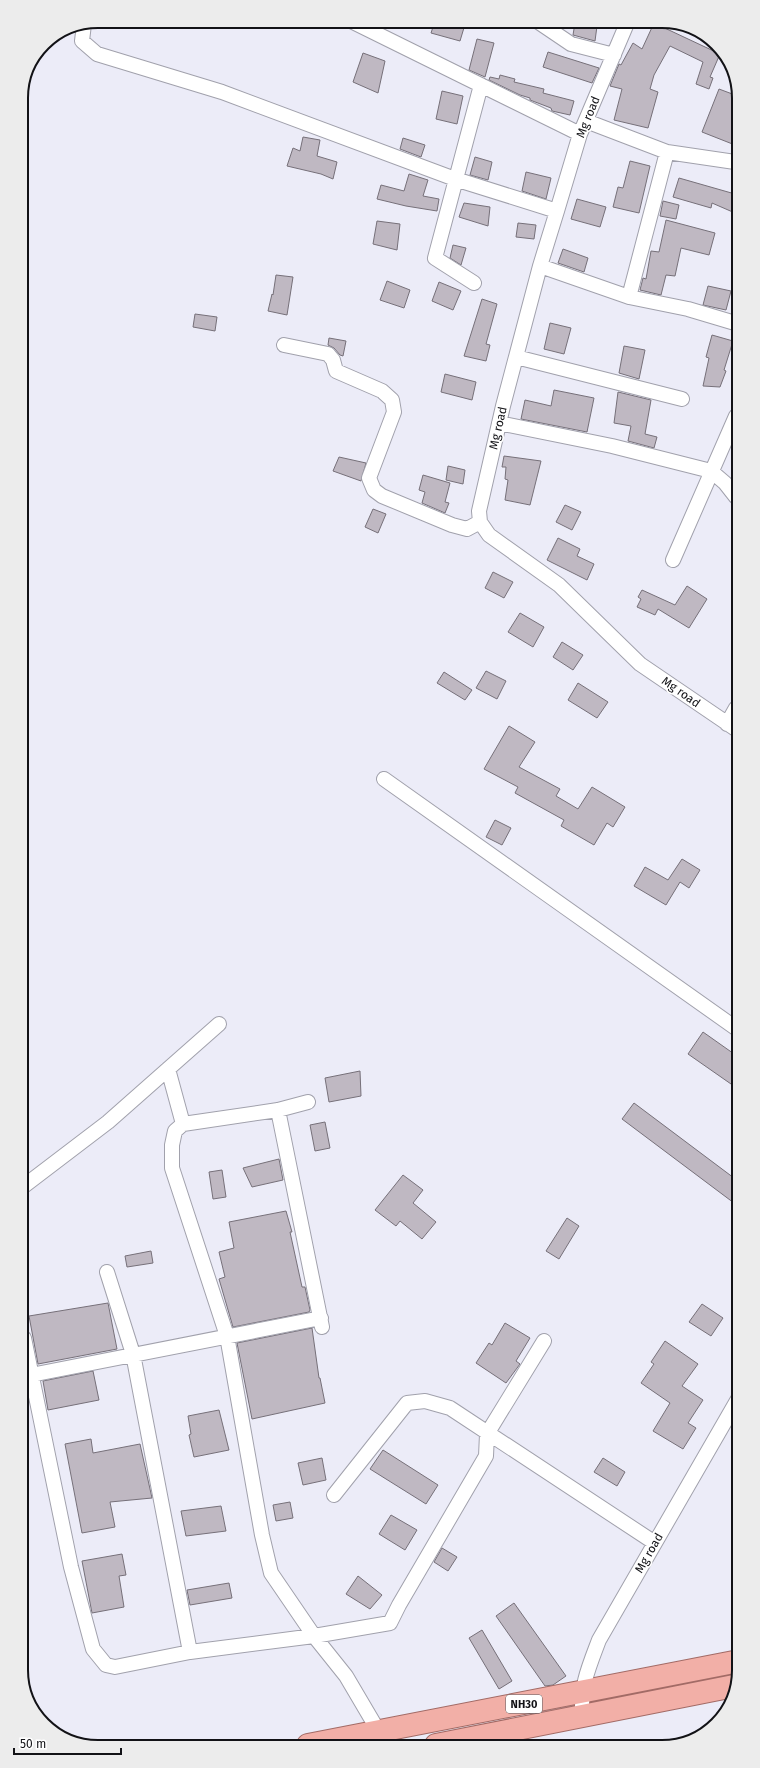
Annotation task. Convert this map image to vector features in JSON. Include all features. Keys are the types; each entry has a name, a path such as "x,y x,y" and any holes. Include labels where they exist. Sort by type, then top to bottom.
{"highway":[{"name":"NH30","path":"335,1740 582,1693 732,1662"},
{"name":"NH30","path":"457,1740 730,1687"}],"street":[{"path":"365,28 481,85 583,128 667,152 732,162"},
{"path":"546,28 570,44 614,55"},
{"name":"Mg road","path":"625,28 583,128 540,266 499,423 479,511 480,522 489,535 559,585 640,664 732,727"},
{"path":"83,30 82,41 97,54 222,92 455,179 557,211"},
{"path":"474,283 435,258 481,85"},
{"path":"630,296 667,152"},
{"path":"540,266 630,296 688,309 732,322"},
{"path":"284,345 328,354 333,360 336,371 382,391 392,400 394,412 369,478 374,490 382,496 452,525 467,529 480,522"},
{"path":"516,357 682,399"},
{"path":"499,423 612,446 711,471 725,483 732,492"},
{"path":"672,560 732,425"},
{"path":"384,779 732,1025"},
{"path":"28,1183 108,1122 218,1024"},
{"path":"168,1069 183,1124"},
{"path":"308,1102 278,1110 183,1124 175,1131 172,1144 172,1168 227,1336 262,1534 271,1573 314,1636 346,1676 379,1732"},
{"path":"31,1375 227,1336 322,1323 278,1110"},
{"path":"107,1272 133,1354 190,1652"},
{"path":"28,1359 71,1567 93,1649 106,1665 115,1666 190,1652 314,1636 390,1623 410,1585 486,1456 487,1434 544,1341"},
{"path":"334,1495 407,1403 425,1401 450,1408 487,1434 655,1543"},
{"name":"Mg road","path":"582,1716 584,1677 599,1640 732,1409"}],"building":[{"path":"433,28 464,28 460,41 431,33"},
{"path":"574,28 597,28 595,41 573,35"},
{"path":"652,28 665,28 712,50 718,57 710,77 713,78 709,89 696,84 703,62 670,46 654,75 650,89 658,92 648,128 614,120 622,89 610,86 619,64 621,65 633,43 642,49"},
{"path":"477,39 494,43 485,77 469,70"},
{"path":"548,52 599,68 592,83 543,67"},
{"path":"363,53 385,61 378,93 353,82"},
{"path":"500,75 515,79 514,82 544,89 543,93 574,101 570,115 552,111 551,108 530,100 530,98 520,95 489,80 490,77 499,79"},
{"path":"719,89 732,94 732,144 702,132"},
{"path":"442,91 463,96 457,124 436,119"},
{"path":"303,137 320,140 317,156 337,162 333,179 321,174 287,166 293,148 300,151"},
{"path":"403,138 425,145 421,157 400,149"},
{"path":"475,157 492,162 488,180 470,175"},
{"path":"630,161 650,166 639,213 613,207 618,187 623,188"},
{"path":"526,172 551,178 546,199 522,191"},
{"path":"409,174 428,180 423,196 439,199 437,211 377,199 381,185 404,191"},
{"path":"679,178 732,193 732,212 712,203 711,208 673,197"},
{"path":"577,199 606,207 600,227 571,219"},
{"path":"663,201 679,205 676,219 660,216"},
{"path":"464,203 490,207 488,226 459,217"},
{"path":"666,220 715,233 709,255 681,248 675,276 666,275 661,295 640,290 643,278 646,279 651,251 659,252"},
{"path":"377,221 400,224 397,250 373,244"},
{"path":"518,223 536,225 534,239 516,237"},
{"path":"453,245 466,248 461,265 450,258"},
{"path":"563,249 588,258 584,272 558,263"},
{"path":"276,275 293,277 287,315 268,311 272,294 273,295"},
{"path":"387,281 410,290 404,308 380,300"},
{"path":"439,282 461,291 453,310 432,301"},
{"path":"708,286 731,291 726,310 703,305"},
{"path":"482,299 497,304 486,344 490,345 486,361 464,356"},
{"path":"195,314 217,317 215,331 193,327"},
{"path":"550,323 571,328 564,354 544,349"},
{"path":"712,335 732,341 724,370 726,371 720,387 703,386 709,358 706,357"},
{"path":"329,338 346,341 343,356 328,345"},
{"path":"624,346 645,350 639,379 619,373"},
{"path":"445,374 476,382 472,400 441,392"},
{"path":"554,390 594,398 587,432 521,419 525,400 551,406"},
{"path":"618,392 651,400 645,434 657,437 654,448 628,441 631,426 614,423"},
{"path":"504,456 541,461 530,505 505,500 508,480 505,479 506,467 502,467"},
{"path":"339,457 366,463 361,481 333,471"},
{"path":"448,466 465,470 463,484 446,480"},
{"path":"423,475 450,483 445,502 449,503 445,513 422,503 425,492 419,490"},
{"path":"565,505 581,512 572,530 556,522"},
{"path":"373,509 386,514 378,533 365,527"},
{"path":"558,538 580,549 577,556 594,564 587,580 547,560"},
{"path":"493,572 513,582 504,598 485,588"},
{"path":"687,586 707,599 689,628 658,609 655,615 637,607 641,599 638,597 642,590 675,605"},
{"path":"520,613 544,627 533,647 508,632"},
{"path":"562,642 583,655 573,670 553,657"},
{"path":"486,671 506,681 497,699 476,688"},
{"path":"444,672 472,690 465,700 437,683"},
{"path":"578,683 608,702 597,718 568,700"},
{"path":"509,726 535,742 519,767 560,789 556,796 578,809 592,787 625,807 613,827 607,823 594,845 561,826 564,820 515,793 518,787 484,769"},
{"path":"495,820 511,828 502,845 486,837"},
{"path":"682,859 700,870 689,888 680,882 666,905 634,886 645,867 668,880"},
{"path":"703,1032 732,1052 731,1084 688,1054"},
{"path":"360,1071 361,1096 329,1102 325,1078"},
{"path":"634,1103 732,1176 732,1202 622,1119"},
{"path":"325,1122 330,1148 315,1151 310,1125"},
{"path":"279,1159 283,1180 252,1187 243,1168"},
{"path":"222,1170 226,1197 213,1199 209,1172"},
{"path":"403,1175 423,1190 413,1203 436,1222 422,1239 400,1221 396,1226 375,1210"},
{"path":"286,1211 292,1232 290,1232 302,1287 305,1287 310,1310 309,1312 233,1327 219,1279 225,1277 219,1252 234,1248 229,1222"},
{"path":"567,1218 579,1226 559,1259 546,1251"},
{"path":"151,1251 153,1263 127,1267 125,1256"},
{"path":"108,1303 117,1349 38,1364 29,1316"},
{"path":"702,1304 723,1318 711,1336 689,1322"},
{"path":"505,1323 530,1338 516,1361 520,1364 506,1383 476,1363 489,1343 492,1345"},
{"path":"312,1328 319,1378 325,1403 252,1419 237,1343"},
{"path":"665,1341 698,1364 682,1386 703,1400 688,1423 696,1428 683,1449 653,1431 670,1403 641,1383 654,1364 651,1362"},
{"path":"93,1371 99,1400 48,1410 43,1381"},
{"path":"219,1410 229,1450 194,1457 189,1435 191,1434 188,1416"},
{"path":"91,1439 93,1453 140,1444 152,1498 110,1502 115,1527 82,1533 65,1444"},
{"path":"383,1450 438,1485 426,1504 370,1469"},
{"path":"322,1458 326,1480 303,1485 298,1463"},
{"path":"603,1458 625,1472 617,1486 594,1472"},
{"path":"290,1502 293,1518 276,1521 273,1505"},
{"path":"221,1506 226,1531 186,1536 181,1511"},
{"path":"391,1515 417,1530 405,1550 379,1534"},
{"path":"442,1548 457,1557 448,1571 434,1562"},
{"path":"122,1554 126,1575 119,1576 124,1607 92,1613 82,1561"},
{"path":"358,1576 382,1595 370,1609 346,1594"},
{"path":"229,1583 232,1598 190,1605 187,1590"},
{"path":"514,1603 566,1676 553,1685 545,1686 496,1616"},
{"path":"482,1630 512,1681 499,1689 469,1638"}]}
